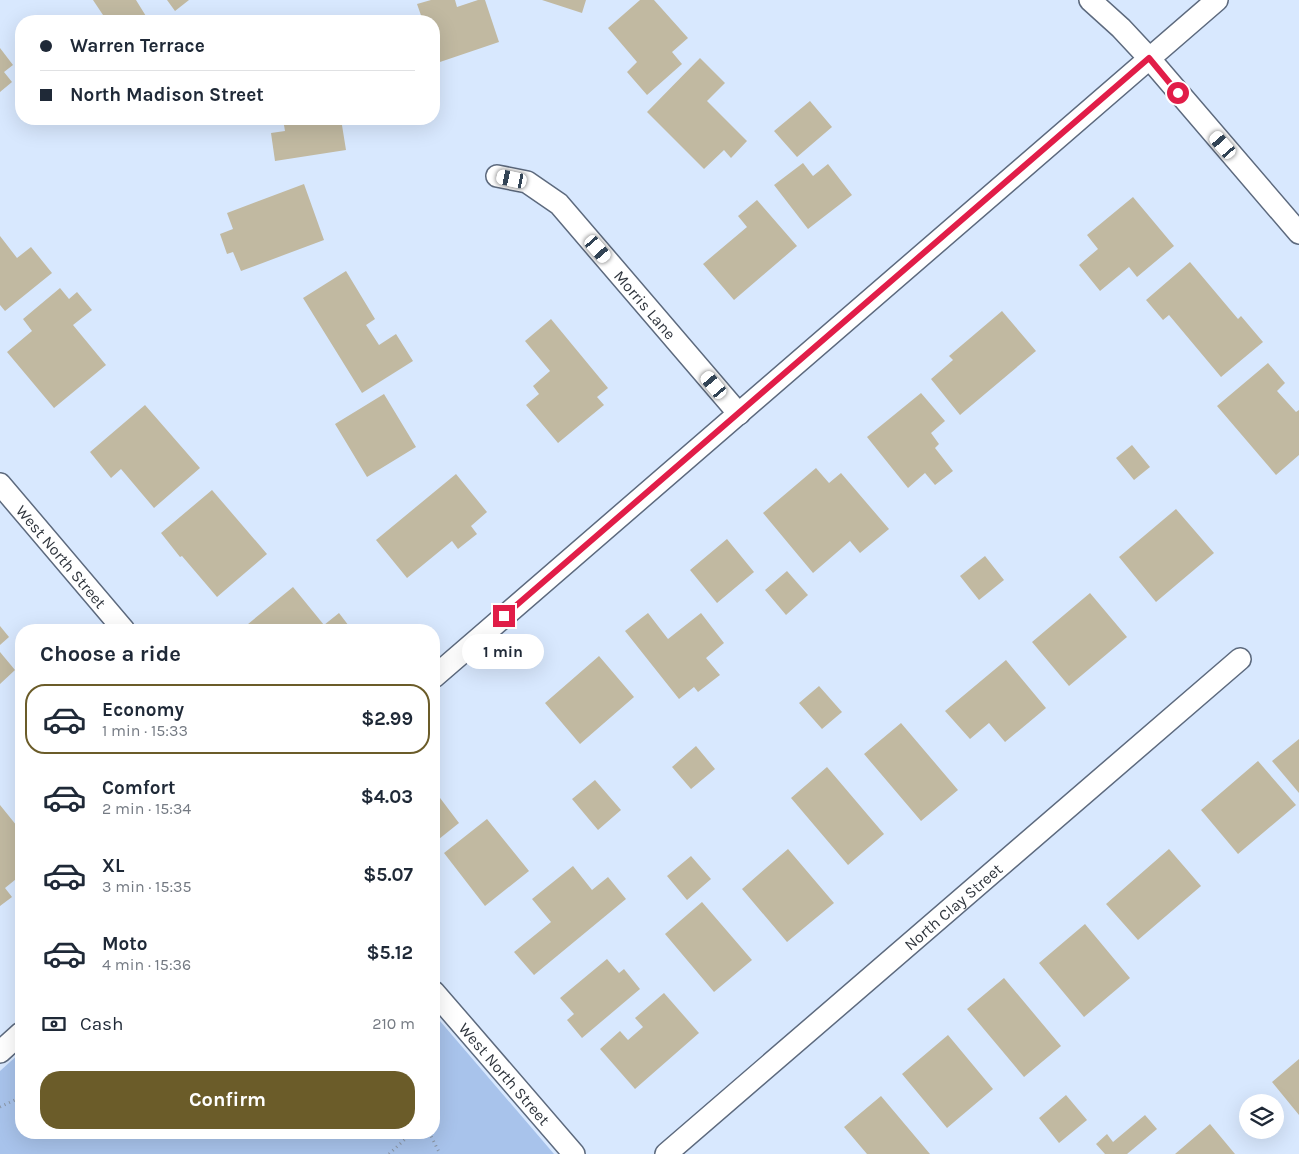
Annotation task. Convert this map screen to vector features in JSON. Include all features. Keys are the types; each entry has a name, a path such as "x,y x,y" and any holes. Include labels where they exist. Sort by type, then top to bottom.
{"street":[{"path":"1090,0 1121,28 1149,58 1299,233"},
{"path":"440,672 1217,0"},
{"name":"Morris Lane","path":"497,176 527,182 559,204 738,414"},
{"name":"West North Street","path":"0,484 119,624"},
{"name":"North Clay Street","path":"666,1154 1240,659"},
{"name":"West North Street","path":"440,999 574,1154"},
{"path":"0,1052 15,1039"}],"path":[{"path":"0,1107 15,1100"},
{"path":"389,1154 405,1139"},
{"path":"432,1139 440,1154"}],"shaded area":[{"path":"440,1021 554,1154 0,1154 0,1071 15,1057 15,1139 440,1139"}],"building":[{"path":"93,0 136,0 145,15 103,15"},
{"path":"167,0 189,0 175,11"},
{"path":"431,0 455,0 457,7 478,0 485,0 499,42 440,62 440,15 421,15 417,4"},
{"path":"542,0 586,0 582,13"},
{"path":"640,0 654,0 688,38 672,52 682,64 647,95 627,72 637,62 608,28"},
{"path":"0,48 13,65 4,72 12,82 0,92"},
{"path":"700,58 725,83 707,101 747,141 731,158 724,150 704,169 647,112"},
{"path":"810,101 832,127 797,157 774,131"},
{"path":"284,125 342,125 346,150 275,161 271,133 285,131"},
{"path":"803,163 813,176 828,164 852,195 808,229 774,185"},
{"path":"304,184 324,240 241,271 233,252 227,254 220,234 233,229 227,213"},
{"path":"1133,197 1174,246 1137,277 1129,267 1100,291 1079,265 1098,249 1087,235"},
{"path":"757,200 797,246 734,300 703,264 747,227 738,216"},
{"path":"0,236 17,258 31,247 52,273 5,311 0,305"},
{"path":"1190,262 1238,319 1241,316 1263,342 1221,377 1169,315 1163,320 1146,300"},
{"path":"346,271 375,319 366,325 379,345 396,334 413,361 362,393 303,298"},
{"path":"60,288 69,299 77,292 92,310 73,325 106,365 54,408 7,352 32,331 23,319"},
{"path":"1002,311 1036,351 960,415 931,379 953,360 949,356"},
{"path":"551,319 608,388 597,397 604,405 558,443 526,405 539,394 533,386 550,371 525,341"},
{"path":"1268,363 1285,383 1277,391 1296,412 1299,410 1299,455 1276,475 1217,406"},
{"path":"921,393 945,421 931,433 939,444 935,448 953,471 935,485 925,473 908,488 867,437"},
{"path":"384,394 416,447 367,477 335,424"},
{"path":"145,405 200,468 154,508 121,469 111,478 90,452"},
{"path":"1132,445 1150,467 1134,480 1116,458"},
{"path":"816,468 829,483 841,473 889,529 860,553 850,541 813,573 763,513"},
{"path":"456,474 487,512 471,526 477,534 458,549 452,541 407,578 376,540"},
{"path":"212,490 267,554 217,597 182,556 180,557 161,533"},
{"path":"1176,509 1214,553 1156,602 1119,557"},
{"path":"727,539 754,572 717,603 690,570"},
{"path":"985,556 1004,580 979,600 960,576"},
{"path":"787,571 808,595 786,615 765,590"},
{"path":"293,587 323,624 248,624"},
{"path":"1090,593 1127,637 1069,686 1032,642"},
{"path":"339,613 347,624 325,624"},
{"path":"648,613 668,639 701,613 724,643 706,658 720,675 698,692 694,687 679,699 625,631"},
{"path":"0,626 9,637 0,645"},
{"path":"0,652 15,670 0,684"},
{"path":"599,656 634,697 580,744 545,703"},
{"path":"1006,660 1046,708 1005,742 989,723 970,739 945,711"},
{"path":"819,686 842,712 822,729 799,703"},
{"path":"901,723 958,790 921,821 864,754"},
{"path":"1299,739 1299,793 1272,761"},
{"path":"696,746 715,769 691,789 672,767"},
{"path":"1258,761 1296,805 1238,854 1201,810"},
{"path":"827,767 884,834 848,865 791,798"},
{"path":"595,780 621,810 598,830 572,799"},
{"path":"440,798 459,823 440,838"},
{"path":"0,805 15,824 15,880 5,888 12,897 0,906"},
{"path":"487,819 529,871 485,906 444,853"},
{"path":"788,849 834,903 787,942 742,889"},
{"path":"1169,849 1201,886 1138,940 1106,904"},
{"path":"691,856 711,879 687,900 667,876"},
{"path":"573,866 592,890 608,877 626,899 534,975 514,952 551,922 532,899"},
{"path":"702,902 752,960 714,992 665,934"},
{"path":"1085,924 1130,978 1084,1017 1039,963"},
{"path":"607,959 619,973 624,969 640,989 582,1038 567,1020 574,1014 560,998"},
{"path":"1004,978 1061,1046 1024,1077 967,1009"},
{"path":"664,993 699,1033 635,1089 600,1049 620,1031 628,1040 643,1027 635,1018"},
{"path":"948,1035 993,1089 947,1128 902,1074"},
{"path":"1299,1059 1299,1115 1284,1097 1284,1094 1282,1094 1272,1082"},
{"path":"1066,1095 1087,1120 1059,1143 1039,1118"},
{"path":"881,1096 930,1154 867,1154 844,1127"},
{"path":"1145,1115 1157,1129 1127,1154 1105,1154 1096,1144 1107,1134 1113,1142"},
{"path":"1210,1124 1235,1154 1175,1154"}],"route":[{"path":"504,616 1149,58 1178,93"}]}
